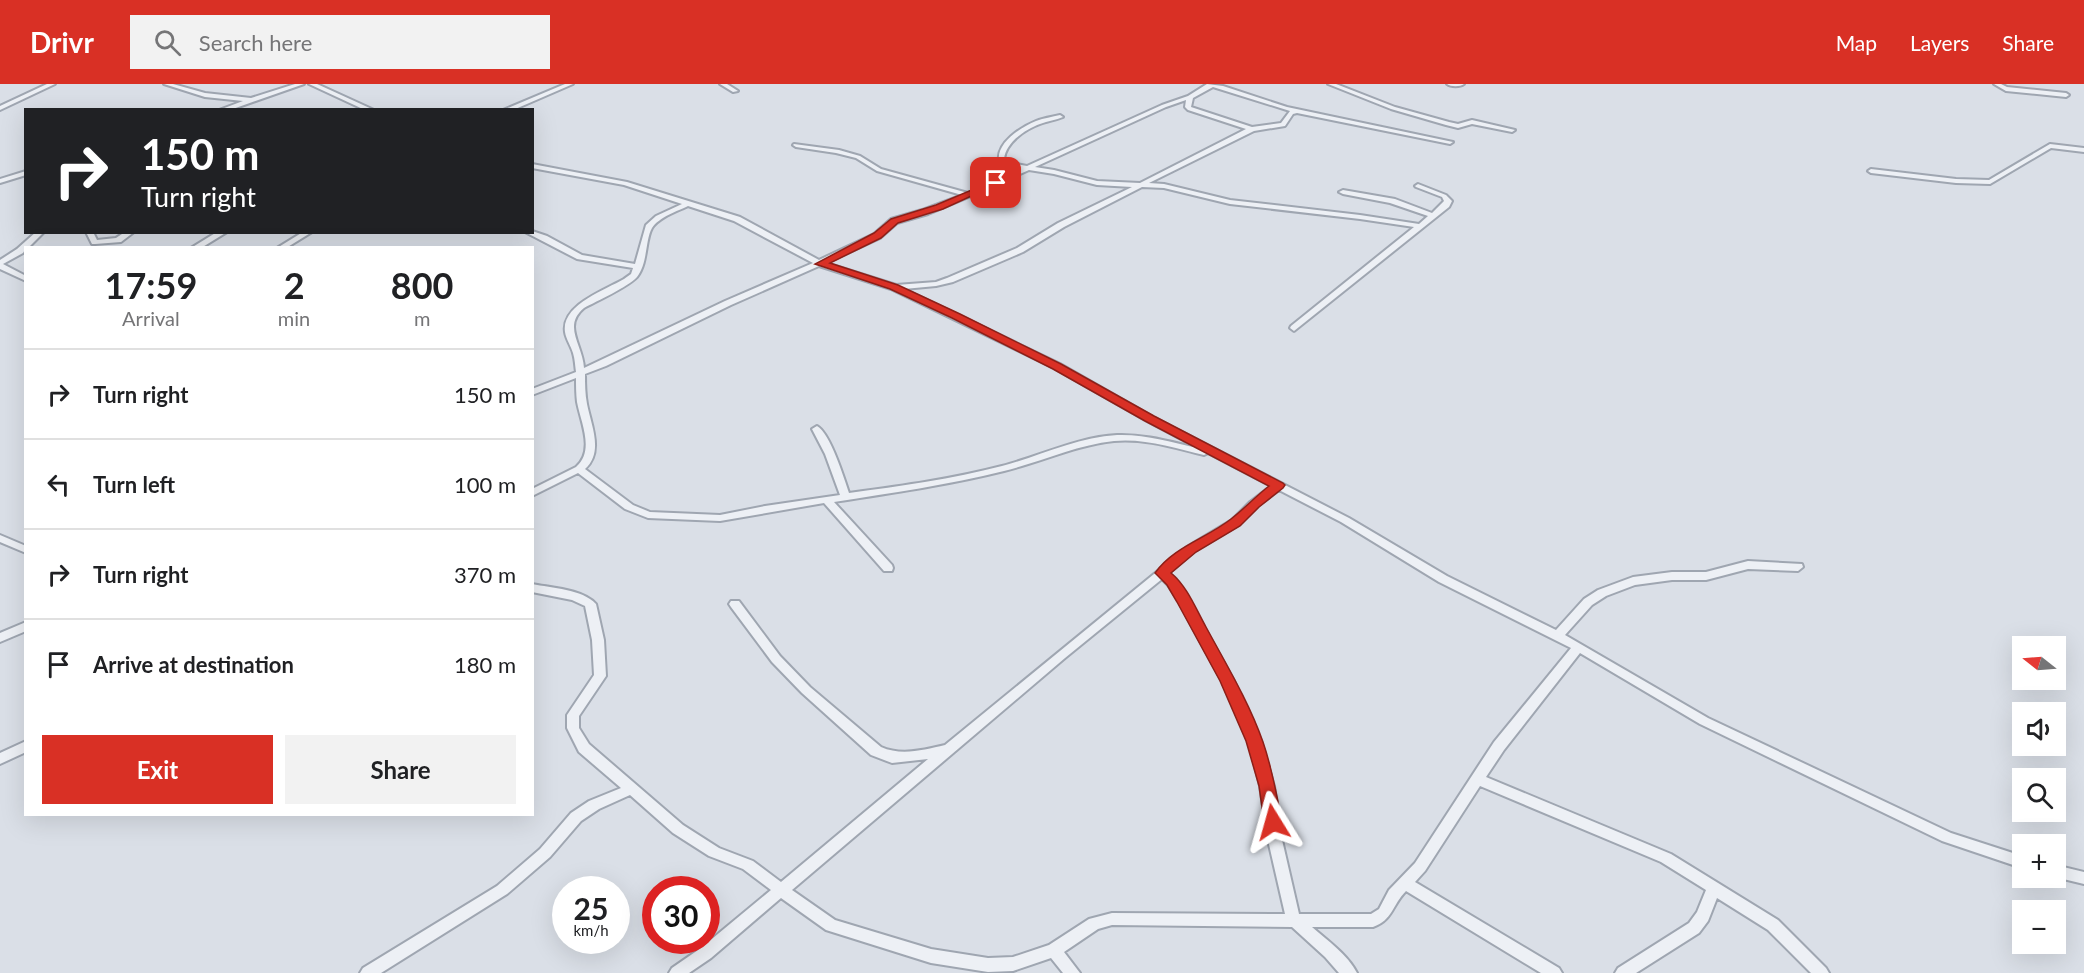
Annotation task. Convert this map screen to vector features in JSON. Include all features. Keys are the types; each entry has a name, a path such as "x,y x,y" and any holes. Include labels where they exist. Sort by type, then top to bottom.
{"street":[{"path":"0,108 52,84"},
{"path":"167,84 205,94 250,100"},
{"path":"228,108 301,84"},
{"path":"312,84 366,108"},
{"path":"511,108 570,84"},
{"path":"723,84 735,91"},
{"path":"534,391 618,357 728,303 820,264 877,236 894,221 933,210 969,195 1164,106 1191,97 1212,84 1278,107 1386,126 1450,142"},
{"path":"1335,84 1402,111 1453,125 1476,123 1512,130"},
{"path":"1450,84 1461,84"},
{"path":"1997,84 2006,88 2066,95"},
{"path":"1191,97 1188,107 1190,109 1252,129"},
{"path":"894,287 936,284 950,280 1020,250 1061,225 1252,129 1283,124 1291,113 1297,111"},
{"path":"1395,118 1402,111"},
{"path":"1060,117 1037,122 1005,147 1001,160 1006,164 1054,172 1097,183 1171,187 1230,202 1420,226"},
{"path":"796,145 837,151 858,157 879,170 969,195"},
{"path":"1871,171 1956,181 1990,182 2050,146 2084,150"},
{"path":"534,166 626,183 737,219 820,264 894,287 1057,366 1219,455 1346,520 1443,579 1558,635 1704,721 1947,837 2012,859"},
{"path":"1,180 24,174"},
{"path":"1294,328 1448,201 1444,196 1418,186"},
{"path":"1343,192 1392,201 1432,215"},
{"path":"534,492 579,469 590,453 590,434 582,402 579,356 568,332 574,312 627,281 638,267 650,227 658,218 688,203"},
{"path":"26,246 40,234"},
{"path":"90,234 95,242 118,240 128,234"},
{"path":"198,246 220,234"},
{"path":"284,246 305,234"},
{"path":"533,234 580,257 638,267"},
{"path":"24,248 0,265 24,278"},
{"path":"817,429 830,454 846,498"},
{"path":"579,469 629,507 648,515 720,518 765,509 940,483 1005,468 1083,444 1116,438 1152,440 1219,455"},
{"path":"676,973 706,953 1191,549 1236,522 1254,504 1279,485"},
{"path":"828,501 888,568"},
{"path":"0,538 24,549"},
{"path":"1558,635 1588,602 1602,593 1633,581 1672,576 1706,576 1748,565 1798,567"},
{"path":"1162,573 1172,582 1184,601 1228,681 1255,741 1267,786 1275,840 1293,919 1330,952 1349,973"},
{"path":"534,588 575,597 590,604 598,640 600,676 573,715 573,728 584,748 678,829 714,852 748,865 831,925 931,956 988,965 1013,964 1054,950 1094,924 1112,920 1373,921 1384,914 1404,883 1420,867 1499,746 1579,647"},
{"path":"735,604 806,690 876,751 892,758 925,755 952,748"},
{"path":"0,638 24,627"},
{"path":"0,759 24,747"},
{"path":"1478,779 1666,858 1713,890 1773,925 1821,973"},
{"path":"369,973 502,890 545,853 576,817 594,805 631,789"},
{"path":"2066,874 2084,878"},
{"path":"1404,883 1554,973"},
{"path":"1623,973 1694,928 1703,916 1713,890"},
{"path":"1054,950 1072,973"}],"route":[{"path":"996,183 940,207 894,221 877,236 820,264 894,287 956,316 1057,366 1150,419 1279,485 1254,504 1236,522 1191,549 1162,573 1172,582 1184,601 1228,681 1255,741 1267,786 1273,822"}]}
